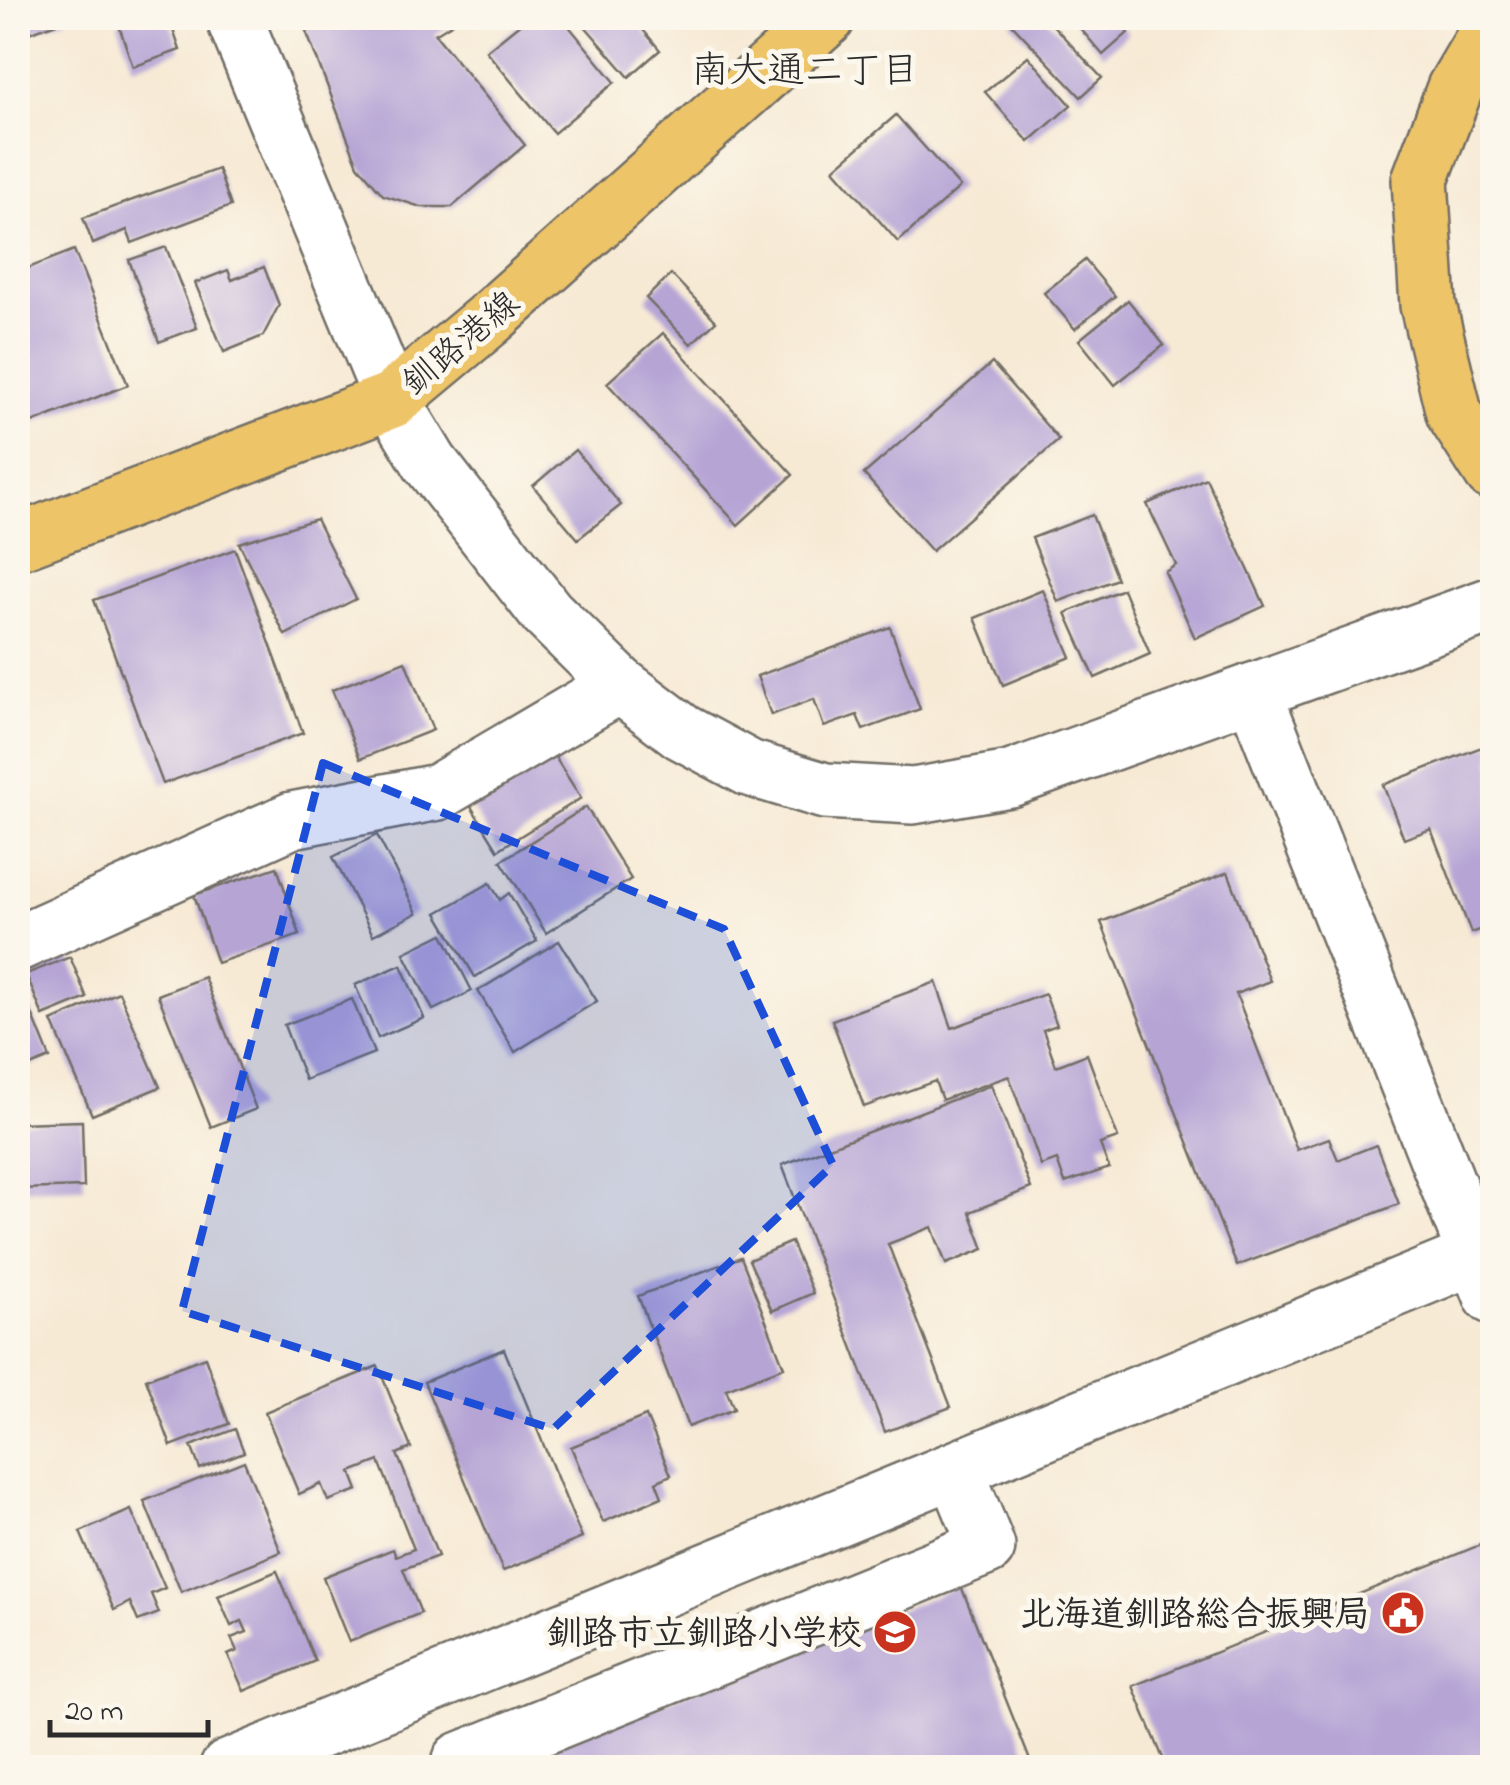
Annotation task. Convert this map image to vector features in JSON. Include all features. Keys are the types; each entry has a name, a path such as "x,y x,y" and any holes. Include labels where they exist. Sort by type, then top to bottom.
{"main road":[{"name":"釧路港線","path":"18,542 392,400 488,320 827,18"},
{"path":"1492,25 1455,88 1420,180 1428,304 1454,413 1492,472"}],"street":[{"path":"234,18 392,400 430,464 546,612 620,685 682,732 748,768 825,792 913,796 1010,779 1492,605"},
{"path":"18,943 292,820 438,792 620,685"},
{"path":"228,1768 956,1471 1487,1267 1252,691"},
{"path":"460,1760 987,1547 956,1471"}],"highlighted area":[{"path":"323,763 724,929 833,1165 553,1429 182,1311"}],"building":[{"path":"18,18 70,18 18,37"},
{"path":"132,18 169,18 180,50 133,67 118,23"},
{"path":"301,18 461,18 435,34 525,145 452,207 421,207 383,195 358,165"},
{"path":"527,18 562,18 615,82 554,133 486,51"},
{"path":"578,18 633,18 660,50 629,77"},
{"path":"1017,18 1046,18 1102,78 1081,97 1011,23"},
{"path":"1115,18 1128,33 1103,55 1073,20"},
{"path":"1028,56 1071,105 1029,142 985,92"},
{"path":"896,115 960,187 898,242 834,169"},
{"path":"218,169 231,206 132,243 127,230 93,244 83,218"},
{"path":"166,247 197,328 159,342 129,260"},
{"path":"74,250 128,385 29,424 18,395 18,272"},
{"path":"1085,260 1115,296 1075,329 1044,293"},
{"path":"264,267 279,305 263,336 224,352 195,283 228,270 232,280"},
{"path":"671,274 716,321 691,344 646,298"},
{"path":"1128,300 1164,345 1115,385 1079,340"},
{"path":"663,333 793,475 738,525 607,383"},
{"path":"992,363 1059,440 932,551 864,474"},
{"path":"575,450 621,505 578,539 533,486"},
{"path":"1206,478 1265,606 1195,638 1165,572 1176,565 1147,504"},
{"path":"1092,515 1117,579 1058,602 1032,538"},
{"path":"316,519 356,599 285,635 239,543"},
{"path":"235,549 303,733 163,784 94,600"},
{"path":"1123,589 1150,654 1095,678 1066,613"},
{"path":"1043,590 1071,657 1003,685 975,618"},
{"path":"890,627 920,709 863,730 857,715 824,727 814,699 771,715 757,676"},
{"path":"405,661 433,730 360,759 332,690"},
{"path":"1492,743 1492,925 1471,933 1431,829 1404,839 1383,785"},
{"path":"548,746 581,798 498,850 465,797"},
{"path":"586,807 631,879 546,933 501,861"},
{"path":"377,835 417,913 373,935 333,857"},
{"path":"277,867 300,935 217,963 194,895"},
{"path":"1228,872 1270,981 1236,994 1297,1150 1329,1138 1338,1160 1376,1145 1399,1204 1237,1266 1101,922"},
{"path":"490,883 500,900 509,893 537,941 475,977 437,913"},
{"path":"443,934 472,991 433,1010 404,953"},
{"path":"559,941 597,1001 515,1052 478,991"},
{"path":"70,957 87,998 43,1016 26,974"},
{"path":"401,965 424,1018 378,1038 355,985"},
{"path":"204,977 256,1109 211,1127 158,995"},
{"path":"936,982 952,1028 1045,994 1057,1025 1043,1030 1056,1066 1087,1054 1118,1138 1100,1144 1109,1168 1065,1183 1057,1160 1041,1166 1009,1076 942,1100 935,1081 864,1107 832,1020"},
{"path":"22,989 50,1058 18,1071 18,991"},
{"path":"119,992 160,1087 92,1115 52,1021"},
{"path":"352,999 374,1053 305,1080 284,1025"},
{"path":"991,1085 1031,1188 970,1212 984,1249 946,1264 932,1227 888,1244 951,1407 885,1432 782,1165"},
{"path":"82,1121 84,1187 18,1189 18,1123"},
{"path":"791,1242 813,1293 772,1311 749,1260"},
{"path":"741,1257 784,1367 726,1389 734,1409 688,1427 638,1296"},
{"path":"504,1349 582,1538 503,1571 424,1382"},
{"path":"205,1357 229,1424 171,1446 146,1379"},
{"path":"378,1366 411,1448 397,1454 438,1556 403,1569 421,1613 349,1642 323,1577 393,1549 396,1556 414,1549 379,1461 351,1472 358,1490 328,1501 321,1484 299,1494 265,1412"},
{"path":"646,1416 671,1475 656,1482 662,1497 603,1522 571,1447"},
{"path":"235,1429 244,1452 200,1469 191,1446"},
{"path":"244,1461 281,1552 181,1592 144,1501"},
{"path":"131,1510 165,1588 151,1594 159,1613 138,1621 130,1602 114,1610 80,1532"},
{"name":"北海道釧路総合振興局","path":"1492,1540 1492,1756 1465,1768 1167,1768 1133,1686"},
{"path":"277,1571 315,1661 244,1691 228,1655 237,1651 231,1638 247,1632 242,1621 231,1626 218,1596"},
{"path":"961,1586 1033,1768 545,1768 538,1751"}],"place":[{"name":"北海道釧路総合振興局","path":"1403,1613"},
{"name":"釧路市立釧路小学校","path":"895,1632"}],"district":[{"name":"南大通二丁目","path":"805,69"}]}
